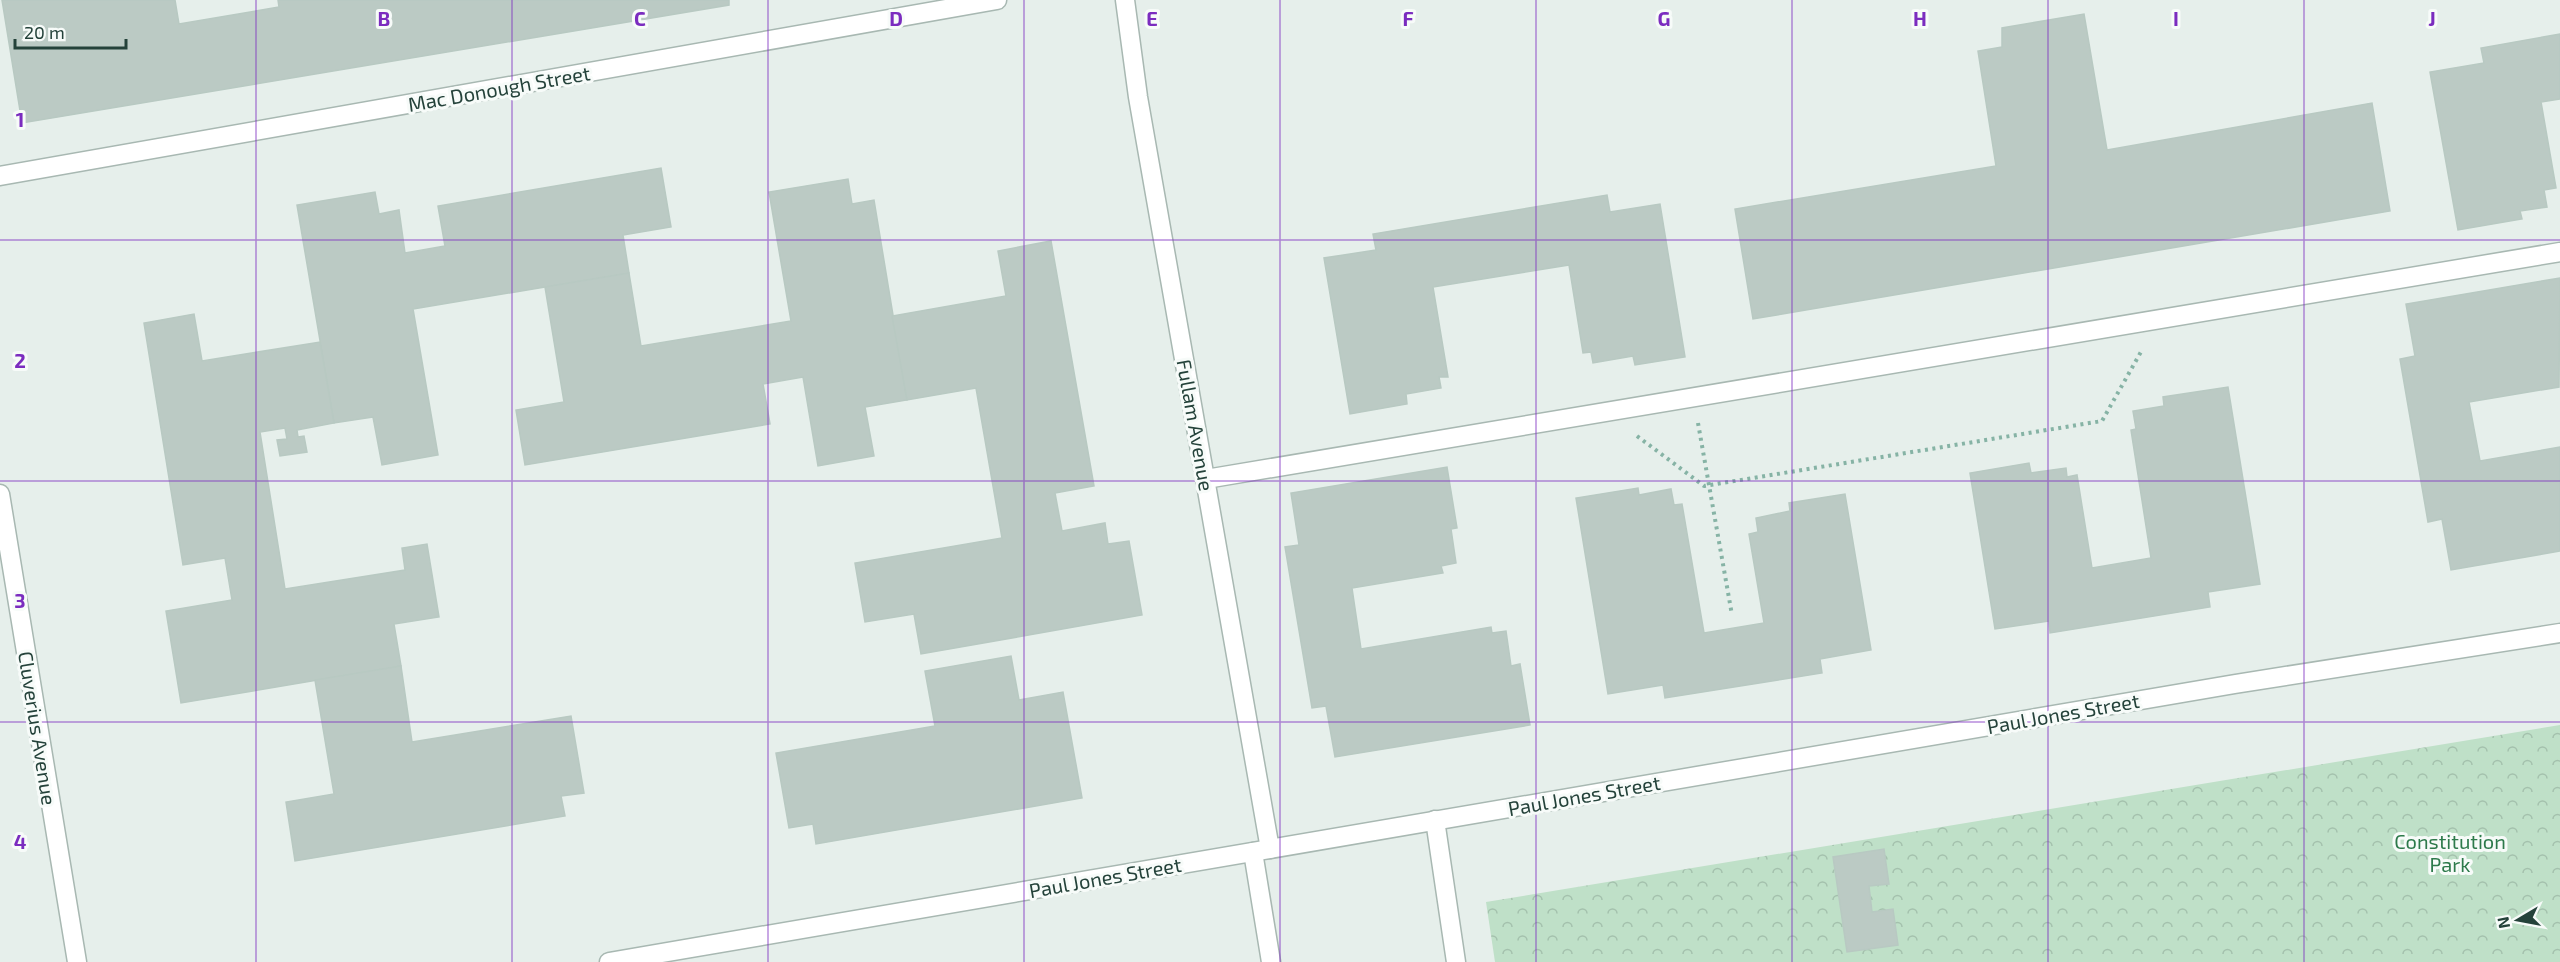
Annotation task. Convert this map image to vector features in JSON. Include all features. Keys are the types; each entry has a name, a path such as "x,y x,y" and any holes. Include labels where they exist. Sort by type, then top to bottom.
{"street":[{"name":"Mac Donough Street","path":"0,176 997,0"},
{"name":"Fullam Avenue","path":"1125,0 1138,97 1206,479 1262,850 1271,962"},
{"path":"1206,479 2560,252"},
{"name":"Cluverius Avenue","path":"0,494 77,962"},
{"name":"Paul Jones Street","path":"609,962 2235,684 2560,633"},
{"path":"1435,820 1456,962"}],"path":[{"path":"1605,412 1704,486 2102,421 2159,319"},
{"path":"1694,397 1732,615"}],"green space":[{"name":"Constitution Park","path":"2560,725 2560,962 1495,962 1486,902"}],"building":[{"path":"2,0 175,0 179,24 279,7 278,0 729,0 729,5 22,123"},
{"path":"2084,14 2107,150 2372,103 2390,211 1753,319 1735,209 1996,166 1978,51 2002,47 2002,28"},
{"path":"2560,34 2560,99 2541,102 2556,188 2544,190 2547,207 2520,211 2522,219 2458,230 2430,72 2484,63 2481,48"},
{"path":"661,168 671,227 623,235 629,273 413,309 438,455 382,465 373,417 334,423 297,205 375,192 379,214 399,210 405,253 445,246 438,206"},
{"path":"848,179 852,204 874,200 907,400 865,407 874,456 818,466 803,377 763,384 770,424 525,465 516,410 564,402 545,287 629,273 641,346 791,321 769,192"},
{"path":"1607,195 1610,212 1660,204 1685,357 1635,365 1633,356 1593,363 1591,352 1583,353 1569,265 1433,287 1448,377 1439,377 1441,388 1406,394 1407,404 1350,414 1324,258 1376,250 1373,234"},
{"path":"1051,241 1094,486 1055,493 1062,531 1105,523 1108,544 1129,541 1142,615 921,654 914,614 865,622 855,563 1002,538 976,388 907,400 892,316 1006,296 998,251"},
{"path":"2560,278 2559,387 2469,402 2480,461 2560,447 2560,551 2451,570 2442,519 2428,522 2400,359 2415,356 2406,304"},
{"path":"194,314 202,361 320,342 334,423 297,430 298,437 304,436 307,452 280,456 277,440 287,439 285,428 260,432 285,589 405,570 402,548 427,544 439,617 394,624 401,666 181,703 166,611 232,600 225,558 183,565 144,323"},
{"path":"2228,387 2260,584 2208,592 2210,607 2050,633 2049,621 1995,629 1970,473 2029,463 2031,473 2066,468 2067,477 2077,475 2092,568 2151,558 2131,430 2136,429 2133,411 2164,406 2163,397"},
{"path":"1447,467 1457,528 1451,529 1456,563 1441,566 1443,573 1352,588 1361,649 1491,627 1492,633 1506,631 1511,666 1520,664 1530,725 1335,757 1326,706 1312,708 1285,547 1299,545 1291,493"},
{"path":"1638,488 1639,495 1671,489 1674,505 1682,504 1704,633 1764,623 1749,534 1758,532 1756,518 1790,511 1789,503 1845,494 1871,650 1820,659 1822,673 1665,698 1663,685 1608,694 1576,498"},
{"path":"1011,656 1019,700 1063,692 1082,798 816,844 813,824 789,828 776,753 935,726 925,671"},
{"path":"401,666 412,742 571,716 584,793 561,796 565,816 295,861 286,802 334,794 315,680"},
{"path":"1884,849 1889,884 1869,886 1872,912 1893,909 1898,945 1847,952 1833,857"}]}
